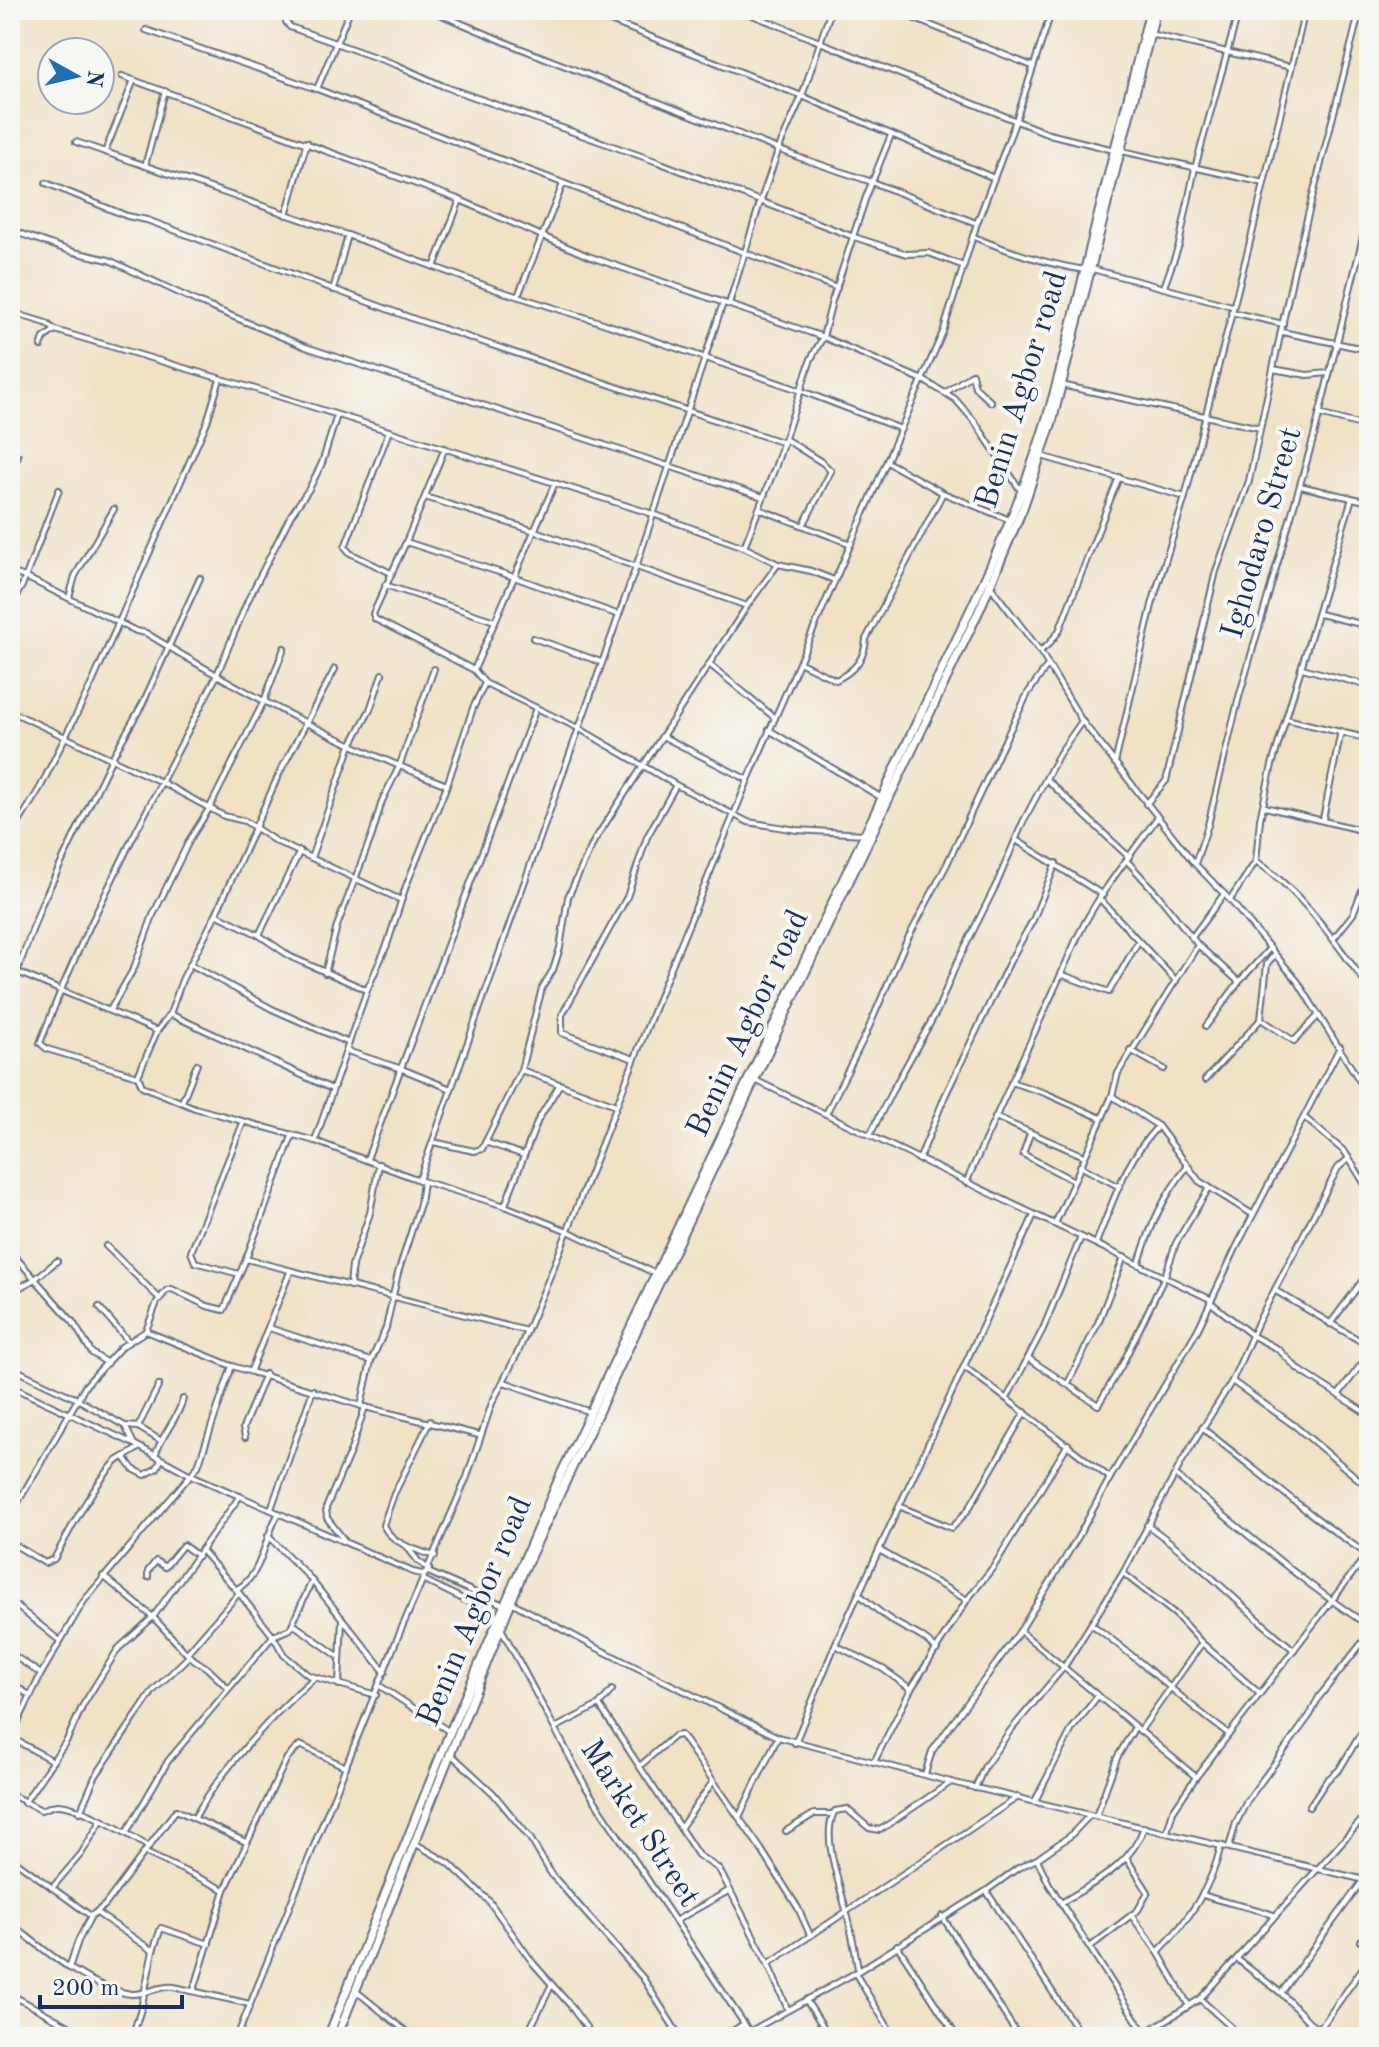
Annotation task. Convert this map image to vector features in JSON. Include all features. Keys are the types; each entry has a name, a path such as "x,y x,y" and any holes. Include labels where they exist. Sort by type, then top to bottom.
{"highway":[{"name":"Benin Agbor road","path":"1118,150 1150,34 1153,10"},
{"name":"Benin Agbor road","path":"508,1605 991,587 1041,456 1061,385 1153,10"},
{"name":"Benin Agbor road","path":"328,2037 450,1732 590,1412 882,798 916,719 979,594 1036,454 1088,270"},
{"path":"916,719 925,724"},
{"name":"Benin Agbor road","path":"337,2037 452,1755 501,1621"}],"street":[{"path":"290,10 286,22 290,27 443,86 658,162 854,237 907,254 929,253 964,266"},
{"path":"317,89 350,10"},
{"path":"430,10 517,47 977,223"},
{"path":"582,10 802,96 994,178"},
{"path":"740,10 1049,134 1264,183"},
{"path":"346,1542 327,1518 326,1508 351,1450 371,1361 386,1328 433,1142 580,729 704,359 831,10"},
{"path":"893,10 1033,66"},
{"path":"237,2037 467,1477 479,1435 527,1331 568,1231 634,1059 748,780 943,332 977,223 1016,120 1052,10"},
{"path":"1164,287 1179,245 1195,168 1239,10"},
{"path":"1115,763 1153,601 1185,497 1305,10"},
{"path":"1146,804 1166,781 1216,571 1240,510 1360,10"},
{"path":"146,30 317,89 837,288"},
{"path":"1150,34 1291,67"},
{"path":"122,76 460,200 588,256 823,337 923,380 955,399 975,422 1021,491"},
{"path":"105,152 134,80"},
{"path":"145,166 165,91"},
{"path":"744,547 811,359 823,337 872,182 891,135"},
{"path":"76,142 802,391 901,429"},
{"path":"286,215 307,142"},
{"path":"46,183 127,216 147,220 333,290 784,441 812,455 831,471 804,524"},
{"path":"518,296 563,184"},
{"path":"434,267 460,200"},
{"name":"Ighodaro Street","path":"1195,864 1300,486 1369,213"},
{"path":"10,230 70,251 109,260 306,347 763,497"},
{"path":"333,290 348,235"},
{"path":"974,237 1010,252 1062,267 1164,287 1283,324"},
{"path":"10,312 46,323 55,330 653,514 744,547 778,564 834,580"},
{"path":"41,346 44,338 55,330"},
{"path":"1282,332 1369,350"},
{"path":"1273,369 1307,375 1329,373"},
{"path":"945,393 972,374 975,387 991,402"},
{"path":"10,837 66,737 120,622 207,422 220,379"},
{"path":"1061,385 1260,428"},
{"path":"1319,414 1369,425"},
{"path":"138,1076 41,1046 61,990 132,839 216,677 248,600 291,515 322,463 337,415"},
{"path":"389,431 345,547 350,553 391,573"},
{"path":"445,448 373,614 375,619 474,670 485,683 580,729 676,785 748,822 865,834"},
{"path":"10,474 18,456"},
{"path":"1041,456 1185,497"},
{"path":"887,462 943,493 1010,520"},
{"path":"1040,651 1059,631 1119,477"},
{"path":"474,670 555,483"},
{"path":"1300,486 1369,502"},
{"path":"10,606 25,577 59,490"},
{"path":"801,663 836,680 859,664 866,639 943,493"},
{"path":"425,497 535,531 747,606"},
{"path":"1230,900 1256,861 1260,819 1272,765 1352,498"},
{"path":"69,598 75,576 114,509"},
{"path":"759,509 851,544"},
{"path":"406,542 619,615"},
{"path":"433,1142 479,1151 485,1142 521,1070 542,988 553,970 560,948 568,897 594,841 747,606 778,564"},
{"path":"10,572 146,633 216,677 305,725 447,785"},
{"path":"10,987 42,903 112,758 143,703 200,578"},
{"path":"385,585 495,621"},
{"path":"991,587 1040,651 1082,721 1146,804 1298,982 1369,1096"},
{"path":"1319,614 1369,626"},
{"path":"533,638 601,662"},
{"path":"110,1010 134,968 153,915 190,839 209,809 264,701 284,648"},
{"path":"709,664 775,718"},
{"path":"826,1114 1028,693 1048,665"},
{"path":"1302,668 1369,686"},
{"path":"335,669 280,772 192,965 182,980 170,1014 157,1031 138,1076 142,1086 243,1123 315,1141 421,1181 505,1206 568,1231 656,1274"},
{"path":"325,973 337,926 434,669"},
{"path":"311,858 351,745 370,710 382,674"},
{"path":"315,1141 367,990 387,945 401,900 485,683"},
{"path":"367,1159 536,707"},
{"path":"10,723 12,713 66,737 228,818 245,821 311,858 401,900"},
{"path":"1285,719 1369,739"},
{"path":"870,1136 937,1011 1046,779 1082,721"},
{"path":"769,730 882,798"},
{"path":"1323,820 1341,731"},
{"path":"662,736 748,780"},
{"path":"1046,779 1128,859 1198,945 1239,982"},
{"path":"634,1059 562,1033 562,1015 627,897 647,837 676,785"},
{"path":"1265,807 1369,832"},
{"path":"966,1183 1063,975 1072,948 1102,897 1157,818"},
{"path":"1016,840 1056,863 1102,897 1138,942 1176,981"},
{"path":"259,935 300,851"},
{"path":"1256,861 1279,877 1334,938 1369,988"},
{"path":"919,1160 945,1096 1033,920 1056,863"},
{"path":"1334,938 1353,914 1369,872"},
{"path":"1193,936 1224,894"},
{"path":"216,914 259,935 291,957 367,990"},
{"path":"1063,975 1109,992 1138,942"},
{"path":"1055,1224 1112,1096 1118,1073 1198,945"},
{"path":"1206,1026 1270,948"},
{"path":"1205,1080 1261,1019 1267,964 1275,955"},
{"path":"192,965 272,1009 349,1043"},
{"path":"10,969 157,1031"},
{"path":"1362,979 1369,973"},
{"path":"170,1014 332,1089"},
{"path":"1261,1019 1294,1041 1318,1016"},
{"path":"925,1774 932,1751 1020,1631 1078,1537 1198,1329 1252,1215 1340,1047"},
{"path":"1130,1050 1164,1069"},
{"path":"347,1051 451,1089"},
{"path":"182,1102 197,1064"},
{"path":"521,1070 616,1105"},
{"path":"755,1080 1165,1276 1210,1301 1253,1336 1278,1349 1298,1369 1369,1415"},
{"path":"1011,1082 1045,1093 1101,1118"},
{"path":"505,1206 538,1120 560,1084"},
{"path":"1112,1096 1158,1126 1199,1181 1252,1215"},
{"path":"995,1117 1084,1156"},
{"path":"1305,1118 1339,1146 1369,1191"},
{"path":"239,1274 195,1262 191,1252 243,1123"},
{"path":"1096,1244 1118,1186 1158,1126"},
{"path":"1030,1134 1023,1154 1074,1181"},
{"path":"10,1516 86,1385 121,1347 146,1331 167,1290 172,1289 223,1311 246,1259 292,1135"},
{"path":"485,1142 524,1155"},
{"path":"975,1788 985,1766 1010,1731 1064,1667 1123,1573 1175,1475 1232,1381 1338,1168 1349,1158"},
{"path":"350,1286 352,1265 370,1213 379,1164"},
{"path":"1080,1166 1118,1186"},
{"path":"1139,1264 1161,1205 1188,1166"},
{"path":"1028,1358 1099,1404 1122,1365 1165,1276 1176,1243 1209,1188"},
{"path":"795,1743 835,1645 966,1368 1034,1215"},
{"path":"1007,1399 1081,1237"},
{"path":"106,1246 160,1299"},
{"path":"10,1251 73,1322 92,1353 108,1363"},
{"path":"1068,1383 1098,1323 1124,1257"},
{"path":"246,1259 527,1331"},
{"path":"10,1293 35,1279 57,1261"},
{"path":"250,1370 290,1272"},
{"path":"1330,1324 1369,1272"},
{"path":"1276,1291 1369,1346"},
{"path":"99,1307 129,1342"},
{"path":"269,1328 371,1361"},
{"path":"146,1331 232,1366 363,1407 479,1435"},
{"path":"1339,1394 1369,1354"},
{"path":"53,1761 10,1738 41,1674 84,1601 201,1460 232,1366"},
{"path":"10,1367 125,1426 138,1427 160,1440"},
{"path":"966,1368 1110,1478"},
{"path":"245,1437 243,1428 265,1374"},
{"path":"1232,1381 1295,1426 1369,1488"},
{"path":"504,1382 590,1412"},
{"path":"138,1427 159,1385"},
{"path":"11,1388 137,1446 189,1474 346,1542 508,1605 778,1737 975,1788 1366,1880 1281,1993"},
{"path":"271,1509 313,1390"},
{"path":"155,1456 160,1440 183,1399"},
{"path":"900,1507 952,1528 968,1510 1025,1412"},
{"path":"430,1421 394,1494 383,1525 408,1548 426,1574 501,1621"},
{"path":"125,1426 137,1446"},
{"path":"1167,1832 1173,1811 1196,1777 1368,1553 1319,1523 1202,1428"},
{"path":"874,1762 911,1689 967,1600 994,1566 1068,1444"},
{"path":"10,1542 37,1560 45,1563 54,1559 113,1464 137,1446"},
{"path":"125,1458 133,1469 145,1475 157,1468 161,1460"},
{"path":"1175,1475 1331,1601 1369,1626"},
{"path":"24,1803 53,1761 96,1682 118,1649 153,1617 240,1496"},
{"path":"80,1812 95,1777 153,1691 255,1574 279,1513"},
{"path":"1147,1525 1173,1543 1294,1650"},
{"path":"268,1536 312,1581 385,1672"},
{"path":"148,1577 148,1571 156,1561 165,1567 183,1545 199,1553 238,1591 284,1655 314,1678 376,1695"},
{"path":"408,1548 435,1556"},
{"path":"879,1550 967,1600"},
{"path":"1123,1573 1175,1614 1202,1643 1260,1694"},
{"path":"103,1576 153,1617 188,1654 228,1688"},
{"path":"126,1833 168,1761 273,1636 290,1629 312,1581"},
{"path":"859,1593 897,1624 921,1634 937,1650"},
{"path":"10,1601 60,1641"},
{"path":"339,1685 342,1617"},
{"name":"Market Street","path":"501,1621 587,1789 751,2035"},
{"path":"293,1624 338,1656"},
{"path":"1091,1624 1229,1734"},
{"path":"1020,1631 1196,1777"},
{"path":"1229,1847 1247,1801 1310,1715 1319,1697 1369,1634"},
{"path":"751,2035 1070,1836 1094,1815 1117,1758 1202,1643"},
{"path":"835,1645 883,1669 911,1689"},
{"path":"10,1653 41,1674"},
{"path":"195,1817 208,1792 267,1725 314,1678"},
{"path":"10,1683 31,1696"},
{"path":"380,1686 450,1732"},
{"path":"554,1729 599,1705 612,1690"},
{"path":"1035,1801 1072,1729 1097,1697"},
{"path":"599,1705 698,1855 719,1869 788,2010"},
{"path":"1309,1807 1327,1780 1339,1770 1369,1720"},
{"path":"640,1765 674,1736 681,1735 761,1849 798,1908 810,1935"},
{"path":"738,1819 778,1737"},
{"path":"194,1990 225,1890 287,1758 297,1746 346,1767"},
{"path":"452,1755 493,1793 530,1838 552,1875 643,1978 680,2037"},
{"path":"786,1831 814,1814 833,1814 847,1809 869,1828 885,1829 951,1782"},
{"path":"681,1827 712,1783"},
{"path":"10,1794 41,1810 60,1805 80,1812 147,1846"},
{"path":"768,1964 1018,1797"},
{"path":"69,1968 91,1916 105,1905 176,1810 246,1842"},
{"path":"1139,2037 1200,1999 1369,1812"},
{"path":"833,1814 829,1822 832,1857 847,1912 856,1972 894,2037"},
{"path":"52,1888 81,1854 101,1821"},
{"path":"1061,1903 1111,1873 1127,1859 1138,1844 1144,1827"},
{"path":"416,1844 449,1863 489,1901 593,2037"},
{"path":"1158,1952 1180,1930 1209,1885 1221,1845"},
{"path":"143,1852 225,1890"},
{"path":"10,1857 91,1916"},
{"path":"1037,1859 1061,1903 1145,2034"},
{"path":"1090,1947 1138,1910 1148,1892 1127,1859"},
{"path":"675,1921 730,1890"},
{"path":"986,1891 1082,2037"},
{"path":"1203,1895 1233,1906 1255,1907 1276,1916"},
{"path":"97,1913 153,1951"},
{"path":"1131,1915 1158,1952 1189,2006"},
{"path":"942,1916 1019,2037"},
{"path":"10,1923 69,1968 115,1989 132,1994 164,1986 250,2004"},
{"path":"132,2037 158,1932 164,1928 209,1944"},
{"path":"1360,1941 1369,1945"},
{"path":"897,1945 957,2037"},
{"path":"1237,1959 1281,1993 1324,2037"},
{"path":"1315,2029 1324,2023 1369,1959"},
{"path":"526,2037 551,1986"},
{"path":"356,1990 413,2037"},
{"path":"10,1994 89,2037"},
{"path":"1200,1999 1242,2037"},
{"path":"806,2000 830,2037"},
{"path":"723,2037 744,2024"},
{"path":"1152,2030 1159,2037"}]}
